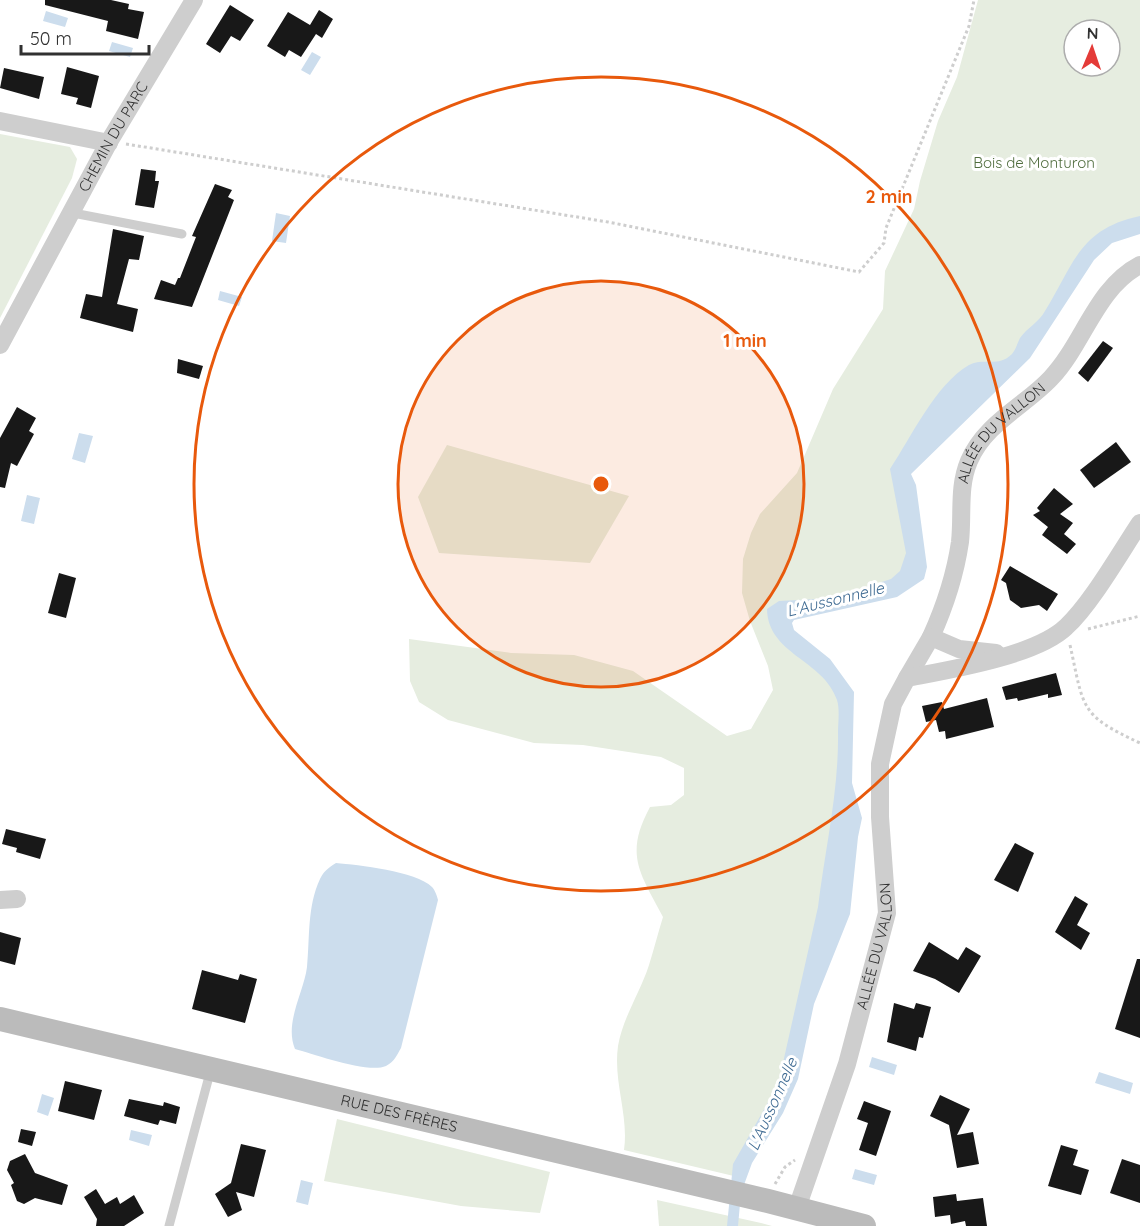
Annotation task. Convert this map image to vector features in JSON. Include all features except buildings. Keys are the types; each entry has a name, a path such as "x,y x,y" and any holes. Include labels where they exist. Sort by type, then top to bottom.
{"main road":[{"name":"RUE DES FRÈRES","path":"0,1020 716,1189 766,1195 797,1208 864,1226"}],"street":[{"name":"CHEMIN DU PARC","path":"0,345 73,213 109,141 194,0"},
{"path":"0,121 69,137 109,141"},
{"path":"69,137 85,151 96,167"},
{"name":"ALLÉE DU VALLON","path":"797,1208 847,1064 887,913 880,817 880,764 893,704 931,637 951,590 960,540 963,480 969,460 981,439 997,423 1052,378 1080,340 1112,285 1140,265"},
{"path":"907,678 1006,654 1044,642 1066,627 1140,523"},
{"path":"931,637 959,649 1006,654"}],"lane":[{"name":"CHEMIN DU PARC","path":"73,213 182,234"},
{"path":"170,1226 210,1069"}],"path":[{"path":"109,141 608,222 859,272 884,243 886,228 969,27 974,0"},
{"path":"1140,616 1089,629 1066,627 1082,698 1092,717 1110,729 1140,743"},
{"path":"766,1195 793,1160 812,1160"}],"green space":[{"name":"Bois de Monturon","path":"978,0 1140,0 1140,226 1110,233 1021,351 902,481 919,578 775,614 850,690 839,872 790,1070 738,1177 624,1150 618,1046 620,1035 649,965 663,917 638,864 638,838 650,807 671,805 684,795 684,768 661,757 583,745 534,743 448,720 419,702 410,681 409,639 511,653 574,655 633,671 727,736 751,729 773,690 768,666 750,621 742,593 743,559 760,514 797,473 833,389 883,309 885,271 914,209 938,121 957,77"},
{"path":"0,134 70,147 77,159 72,178 0,318"},
{"path":"447,445 629,496 590,563 439,553 418,497"},
{"path":"337,1119 550,1172 540,1213 461,1206 324,1181"},
{"path":"657,1200 761,1223 772,1226 659,1226"}],"water":[{"path":"46,11 68,18 65,27 43,21"},
{"path":"112,42 133,48 130,57 109,51"},
{"path":"312,52 321,57 310,75 301,70"},
{"path":"276,213 290,216 286,243 272,241"},
{"name":"L'Aussonnelle","path":"1140,216 1140,234 1112,243 1094,260 1030,358 911,474 916,485 927,567 924,579 897,597 794,620 792,623 794,630 830,659 854,692 852,783 862,818 850,914 814,1004 798,1079 783,1113 752,1163 741,1193 738,1226 727,1226 733,1164 778,1085 818,907 838,754 837,700 830,686 820,675 776,637 767,609 779,601 817,599 854,591 891,579 900,571 906,553 890,469 925,412 945,385 969,365 996,362 1012,354 1020,338 1042,315 1080,251 1091,239 1120,222"},
{"path":"220,291 242,297 239,306 218,300"},
{"path":"79,433 93,436 85,463 72,459"},
{"path":"27,495 40,498 34,524 21,521"},
{"path":"336,863 386,870 413,877 432,887 438,900 401,1048 393,1060 386,1066 378,1068 327,1059 295,1049 292,1039 293,1018 307,967 313,900 322,876"},
{"path":"872,1057 897,1065 894,1075 869,1067"},
{"path":"1099,1072 1133,1083 1130,1094 1095,1083"},
{"path":"42,1094 54,1098 48,1116 37,1112"},
{"path":"131,1130 152,1135 149,1146 129,1140"},
{"path":"855,1169 877,1175 874,1185 852,1179"},
{"path":"301,1180 313,1183 308,1205 296,1202"}]}
